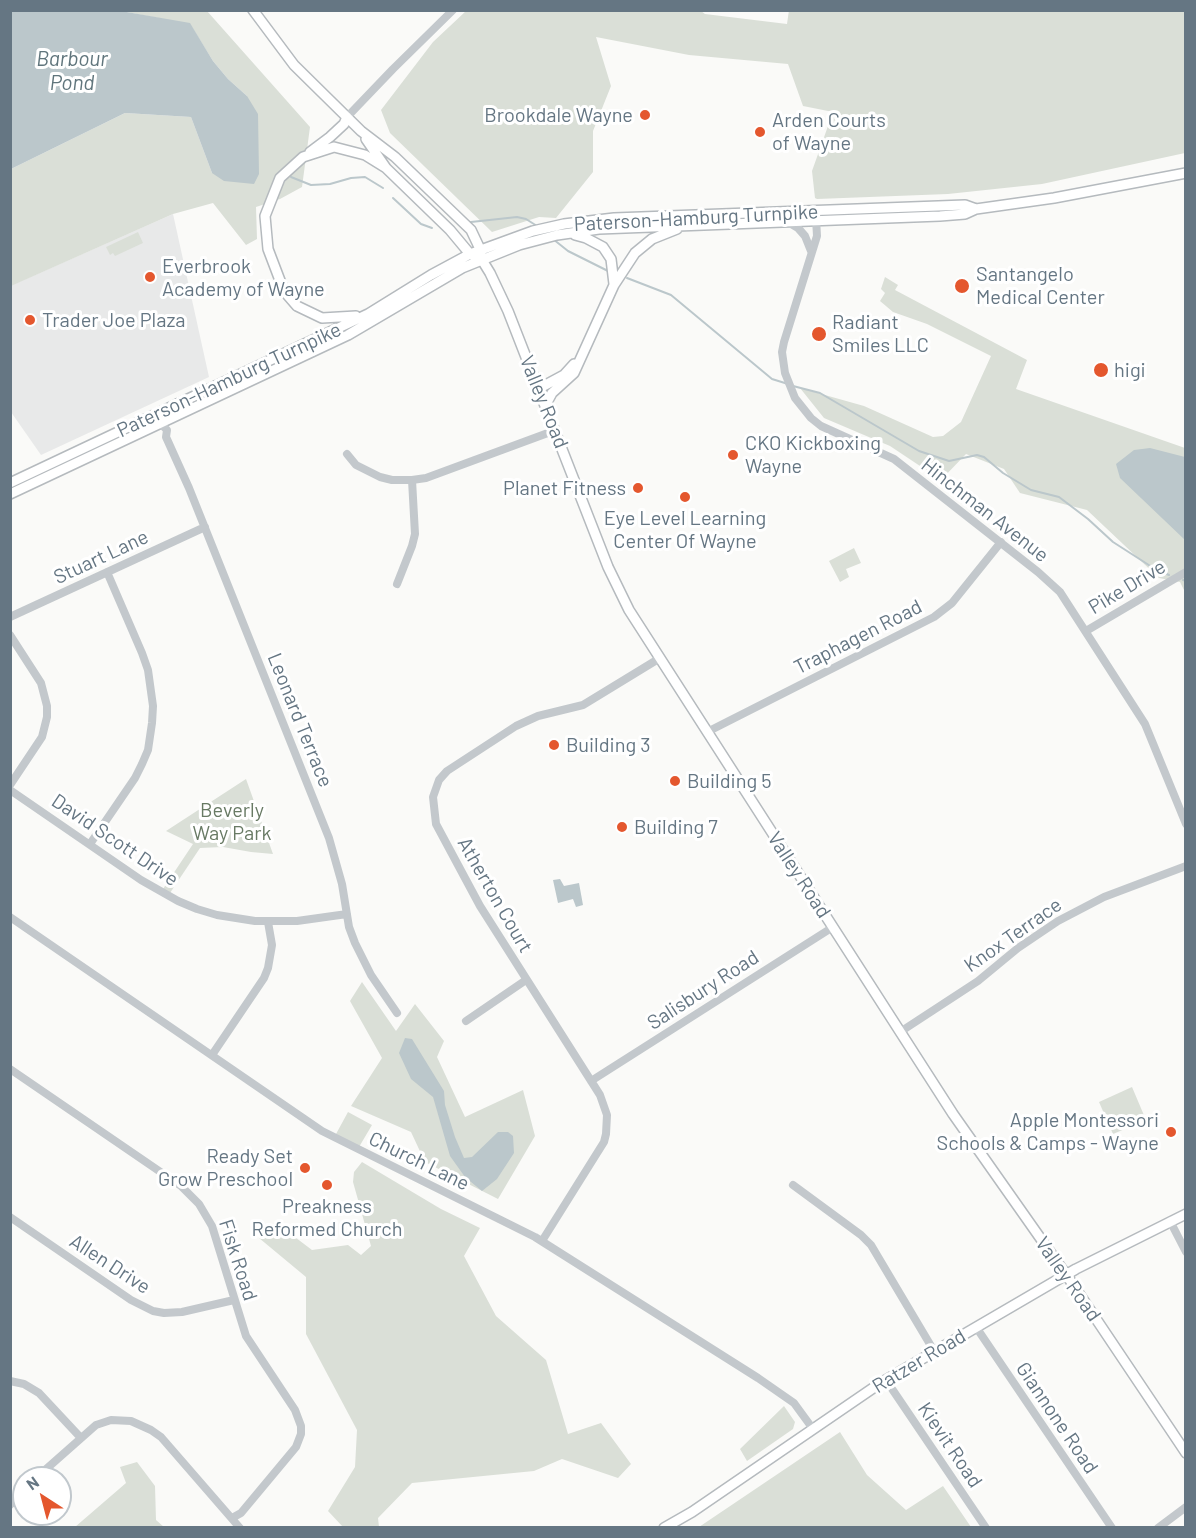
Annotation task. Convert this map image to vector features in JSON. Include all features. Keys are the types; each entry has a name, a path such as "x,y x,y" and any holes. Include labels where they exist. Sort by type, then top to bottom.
{"main road":[{"name":"Valley Road","path":"253,10 294,65 361,131 395,157 471,230 480,249 482,260 501,295 556,430 615,585 629,610 900,1032 1185,1453"},
{"path":"347,117 344,124 330,137 280,178 265,216 268,249 284,291 297,306 322,318 368,314"},
{"name":"Valley Road","path":"361,131 386,168 450,230 470,254 482,260"},
{"path":"303,157 334,147 365,155 386,168"},
{"path":"10,494 348,335 448,276 519,245 557,235 600,229 788,222 816,217 965,214 976,209 1054,198 1185,173"},
{"name":"Paterson-Hamburg Turnpike","path":"10,483 368,314 431,275 480,249 533,231 614,218 816,217"},
{"path":"545,406 552,393 570,379 614,285 627,263 641,247 652,239 686,226"},
{"path":"570,233 586,237 603,247 611,259 614,285"},
{"path":"538,389 564,375 578,361"},
{"name":"Ratzer Road","path":"664,1527 692,1512 886,1380 934,1351 1066,1275 1185,1214"}],"street":[{"path":"347,117 453,10"},
{"name":"Hinchman Avenue","path":"816,217 817,236 783,342 783,364 788,383 803,409 821,426 894,459 1055,587 1069,604 1145,724 1185,824"},
{"path":"788,222 805,236 811,252"},
{"name":"Leonard Terrace","path":"161,424 159,433 166,437 205,527 329,838 342,884 349,927 362,959 398,1013"},
{"path":"347,454 356,465 380,477 392,480 412,480 426,478 556,430"},
{"path":"396,584 415,534 412,480"},
{"name":"Stuart Lane","path":"10,616 205,527"},
{"name":"Traphagen Road","path":"707,732 934,617 947,608 961,593 1000,542"},
{"path":"90,844 135,778 148,750 153,723 148,670 108,572"},
{"name":"Pike Drive","path":"1086,631 1185,572"},
{"path":"10,635 41,683 47,706 42,737 10,785"},
{"name":"Atherton Court","path":"542,1240 599,1150 606,1134 607,1115 604,1104 591,1081 489,922 436,824 432,803 435,788 447,771 516,726 538,716 584,705 660,658"},
{"name":"David Scott Drive","path":"10,790 141,880 178,901 217,915 236,919 297,921 347,914"},
{"name":"Knox Terrace","path":"900,1032 978,981 1017,948 1058,921 1104,897 1185,866"},
{"name":"Church Lane","path":"10,917 322,1131 542,1240 786,1396 801,1411 813,1429"},
{"path":"212,1055 264,978 272,945 268,921"},
{"name":"Salisbury Road","path":"591,1081 832,927"},
{"path":"466,1021 526,980"},
{"name":"Fisk Road","path":"10,1069 181,1186 190,1194 212,1226 246,1336 295,1410 301,1426 296,1448 241,1513 232,1518"},
{"path":"793,1185 861,1235 871,1245 934,1351"},
{"name":"Allen Drive","path":"10,1217 131,1300 153,1311 182,1312 234,1300"},
{"path":"1170,1221 1185,1252"},
{"name":"Giannone Road","path":"976,1327 1112,1527"},
{"name":"Kievit Road","path":"886,1380 986,1527"},
{"path":"10,1381 24,1384 39,1393 81,1438"},
{"path":"50,1466 96,1425 111,1420 131,1421 160,1437 240,1527"},
{"path":"1158,1527 1185,1508"}],"shaded area":[{"path":"173,214 209,377 41,455 11,412 10,286"}],"green space":[{"path":"789,10 1185,11 1185,153 1042,184 948,194 817,199 812,171 833,112 803,106 788,64 689,55 596,37 611,86 593,131 593,172 556,218 539,217 492,232 390,133 381,110 433,42 466,11 701,11 705,14 787,24"},
{"path":"121,11 207,11 310,127 302,187 280,199 256,207 257,239 246,245 213,203 173,214 11,286 11,169 125,113 191,117 212,173 247,96 213,61 190,24"},
{"path":"138,232 143,243 115,256 113,253 110,255 106,247"},
{"path":"885,277 898,285 895,290 1027,360 1016,389 1185,448 1185,592 1180,582 1159,578 1087,510 1020,493 1004,469 966,454 941,480 890,446 824,418 800,388 864,406 933,437 943,436 961,422 991,356 927,324 893,312 880,301 885,293 881,289"},
{"path":"854,548 861,563 846,569 849,577 840,582 829,561"},
{"name":"Beverly Way Park","path":"246,779 273,854 223,847 200,848 170,893 163,889 193,844 166,831"},
{"path":"362,982 396,1031 415,1004 444,1041 437,1057 465,1117 523,1090 535,1136 498,1199 425,1162 411,1132 351,1106 382,1058 350,1001"},
{"path":"1132,1087 1146,1120 1113,1134 1099,1102"},
{"path":"348,1112 372,1125 359,1147 336,1134"},
{"path":"362,1162 441,1209 480,1228 464,1256 496,1316 546,1360 568,1434 601,1423 631,1464 618,1478 562,1459 534,1471 412,1483 378,1518 379,1527 343,1527 328,1511 355,1467 357,1430 306,1334 306,1277 259,1238 275,1222 312,1250 348,1245 361,1255 371,1246 353,1182 354,1172"},
{"path":"784,1406 795,1422 793,1429 747,1461 740,1449"},
{"path":"840,1432 867,1475 906,1510 943,1486 971,1527 699,1527"},
{"path":"137,1462 155,1486 156,1520 164,1527 75,1527 126,1483 120,1467"}],"water":[{"name":"Barbour Pond","path":"11,10 121,11 190,23 213,61 247,96 258,114 259,174 254,184 224,181 212,173 191,117 125,113 11,169"},
{"path":"1150,448 1185,457 1185,540 1120,478 1116,464 1134,450"},
{"path":"560,879 564,886 579,883 583,905 576,907 573,899 558,903 553,880"},
{"path":"405,1038 412,1039 444,1091 445,1105 464,1158 472,1157 498,1132 508,1132 513,1136 514,1153 497,1179 482,1191 465,1177 450,1156 433,1097 411,1079 399,1053"}],"waterway":[{"path":"291,177 311,185 365,177 383,188"},
{"path":"393,198 421,224 432,228"},
{"path":"471,222 517,217 526,219 537,226"},
{"path":"553,239 568,251 608,271"},
{"path":"627,278 671,295 772,379 788,384"},
{"path":"793,386 820,393 919,451 949,461 977,455 984,457 1003,473 1031,490 1059,497 1113,542 1155,569 1169,575"}],"place":[{"name":"Brookdale Wayne","path":"645,115"},
{"name":"Arden Courts of Wayne","path":"760,132"},
{"name":"Everbrook Academy of Wayne","path":"150,277"},
{"name":"Santangelo Medical Center","path":"962,286"},
{"name":"Trader Joe Plaza","path":"30,320"},
{"name":"Radiant Smiles LLC","path":"819,334"},
{"name":"higi","path":"1101,370"},
{"name":"CKO Kickboxing Wayne","path":"733,455"},
{"name":"Planet Fitness","path":"638,488"},
{"name":"Eye Level Learning Center Of Wayne","path":"685,497"},
{"name":"Building 3","path":"554,745"},
{"name":"Building 5","path":"675,781"},
{"name":"Building 7","path":"622,827"},
{"name":"Apple Montessori Schools & Camps - Wayne","path":"1171,1132"},
{"name":"Ready Set Grow Preschool","path":"305,1168"},
{"name":"Preakness Reformed Church","path":"327,1185"}]}
